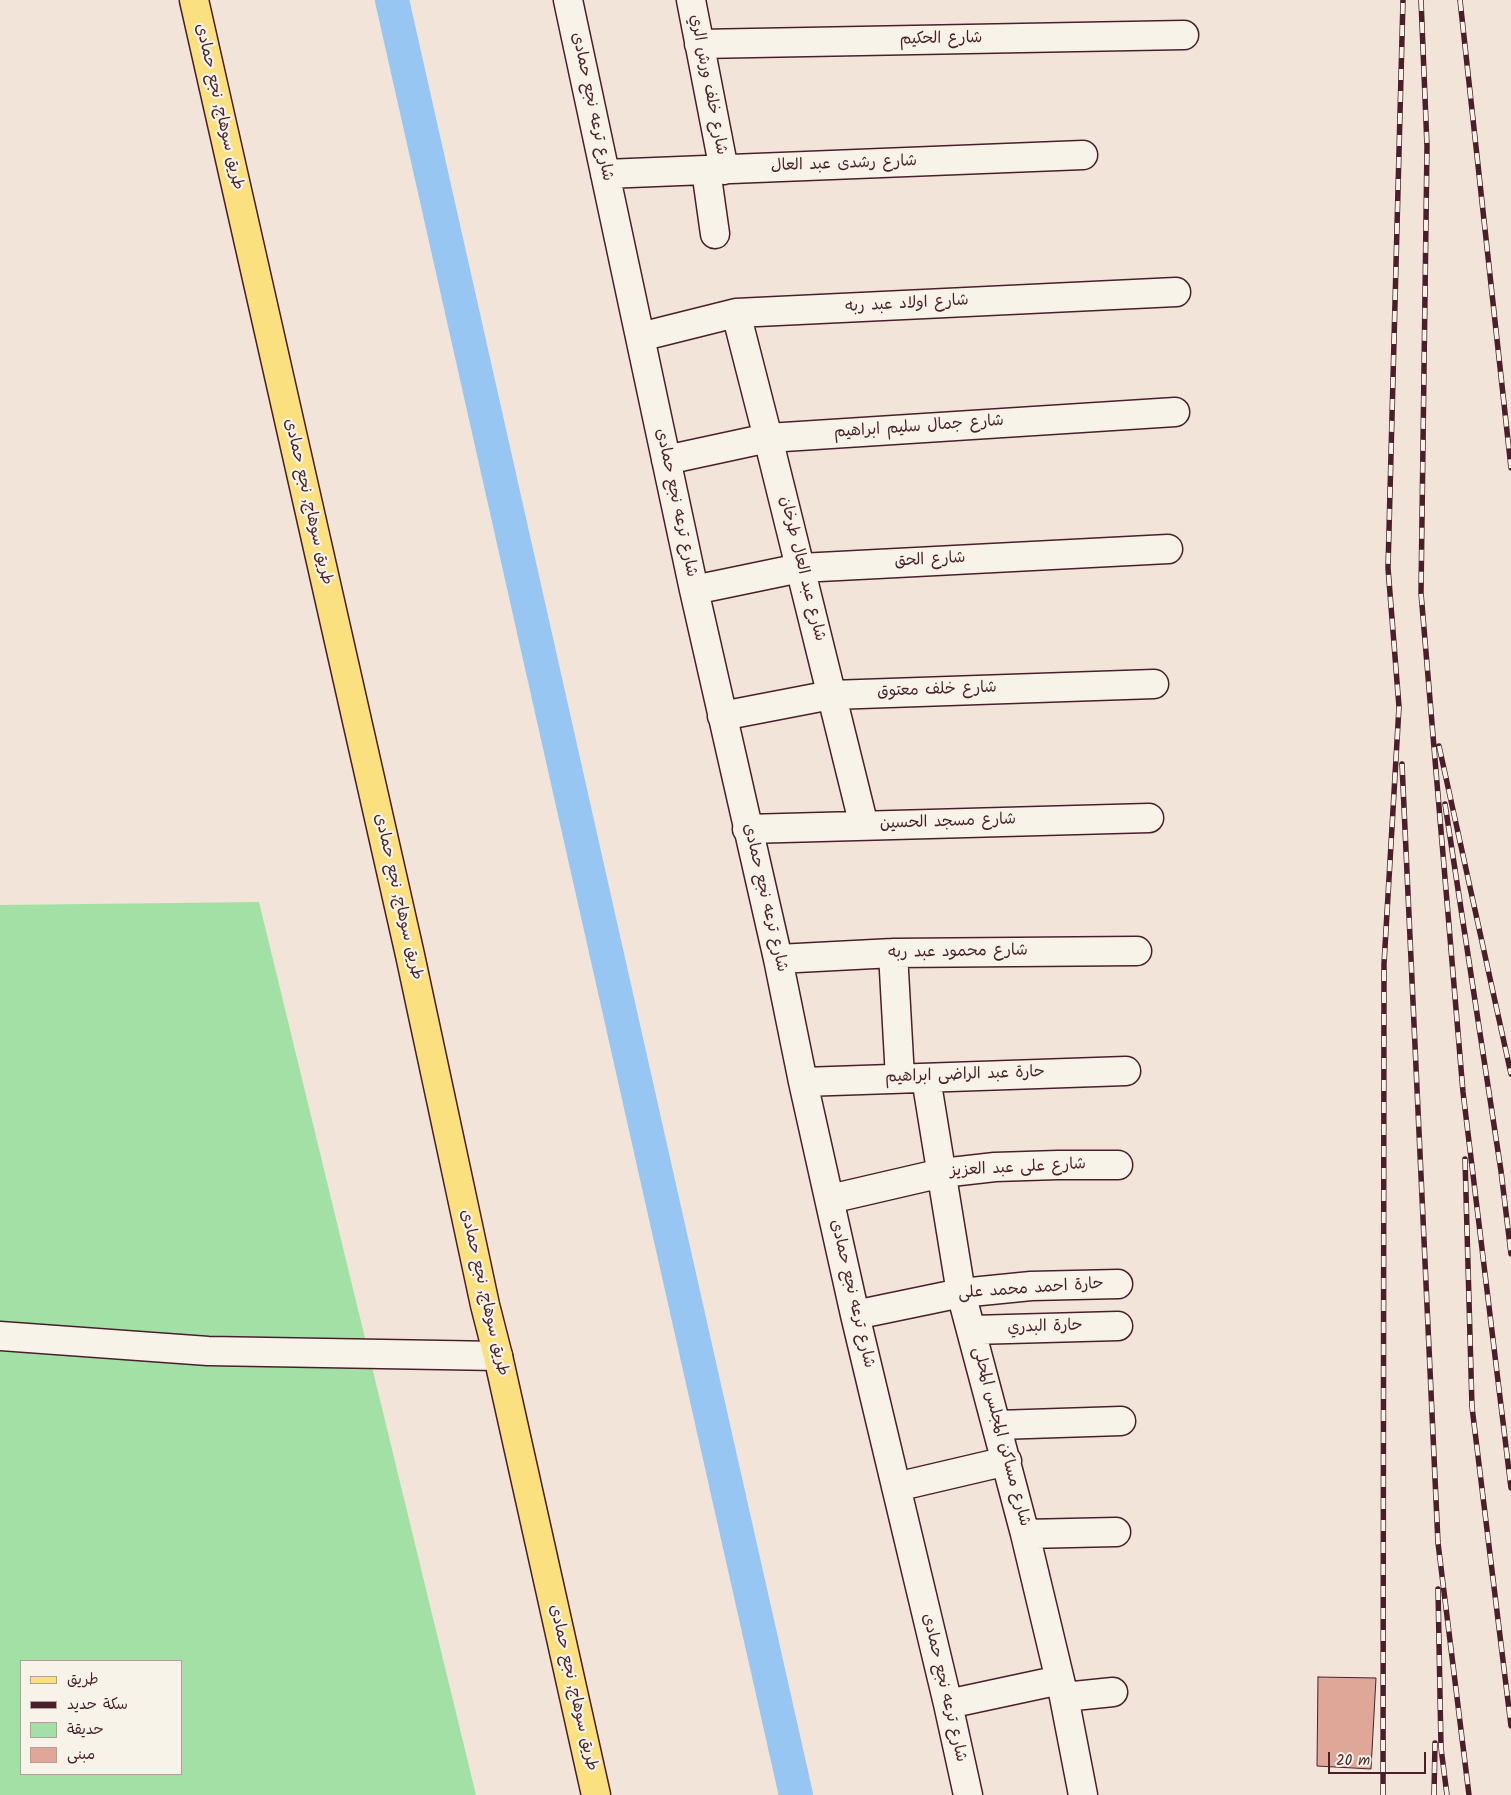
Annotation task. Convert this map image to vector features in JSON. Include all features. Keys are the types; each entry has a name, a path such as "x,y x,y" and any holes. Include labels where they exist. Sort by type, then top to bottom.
{"main road":[{"name":"طريق سوهاج, نجع حمادى","path":"194,0 410,955 482,1296 498,1356 596,1795"}],"street":[{"name":"شارع ترعه نجع حمادى","path":"568,0 747,829 778,959 856,1315 968,1795"},
{"name":"شارع خلف ورش الري","path":"690,0 699,44 715,170 715,234"},
{"name":"شارع الحكيم","path":"699,44 1184,35"},
{"name":"شارع رشدى عبد العال","path":"605,174 1083,155"},
{"name":"شارع اولاد عبد ربه","path":"640,337 736,313 1176,292"},
{"name":"شارع عبد العال طرخان","path":"736,313 864,826"},
{"name":"شارع جمال سليم ابراهيم","path":"666,460 768,438 1176,412"},
{"name":"شارع الحق","path":"694,590 800,568 1168,549"},
{"name":"شارع خلف معتوق","path":"722,716 832,695 1154,684"},
{"name":"شارع مسجد الحسين","path":"747,829 1150,818"},
{"name":"شارع محمود عبد ربه","path":"778,959 893,953 1137,951"},
{"path":"893,953 900,1078"},
{"name":"حارة عبد الراضى ابراهيم","path":"804,1082 1126,1070"},
{"name":"شارع مساكن المجلس المحلى","path":"926,1078 961,1292 1025,1534 1062,1688 1083,1795"},
{"name":"شارع على عبد العزيز","path":"830,1199 942,1173 995,1167 1118,1165"},
{"name":"حارة احمد محمد على","path":"856,1315 961,1292 1031,1286 1118,1284"},
{"name":"حارة البدري","path":"972,1330 1118,1326"},
{"path":"0,1336 208,1351 498,1356"},
{"path":"997,1426 1120,1421"},
{"path":"896,1487 1007,1461"},
{"path":"1025,1534 1116,1532"},
{"path":"948,1704 1062,1688 1113,1692"}],"green space":[{"path":"259,902 476,1795 0,1795 0,905"}],"building":[{"path":"1318,1677 1376,1678 1371,1769 1317,1766"}],"waterway":[{"path":"392,0 796,1795"}],"railway":[{"path":"1383,1795 1384,964 1399,707 1388,568 1403,0"},
{"path":"1421,0 1427,146 1421,593 1463,1092 1511,1488"},
{"path":"1460,0 1511,468"},
{"path":"1439,746 1511,1074"},
{"path":"1402,764 1438,1543 1469,1795"},
{"path":"1445,804 1501,1171 1511,1254"},
{"path":"1465,1159 1472,1407 1511,1726"},
{"path":"1438,1589 1441,1748 1447,1795"},
{"path":"1434,1795 1435,1743"}]}
